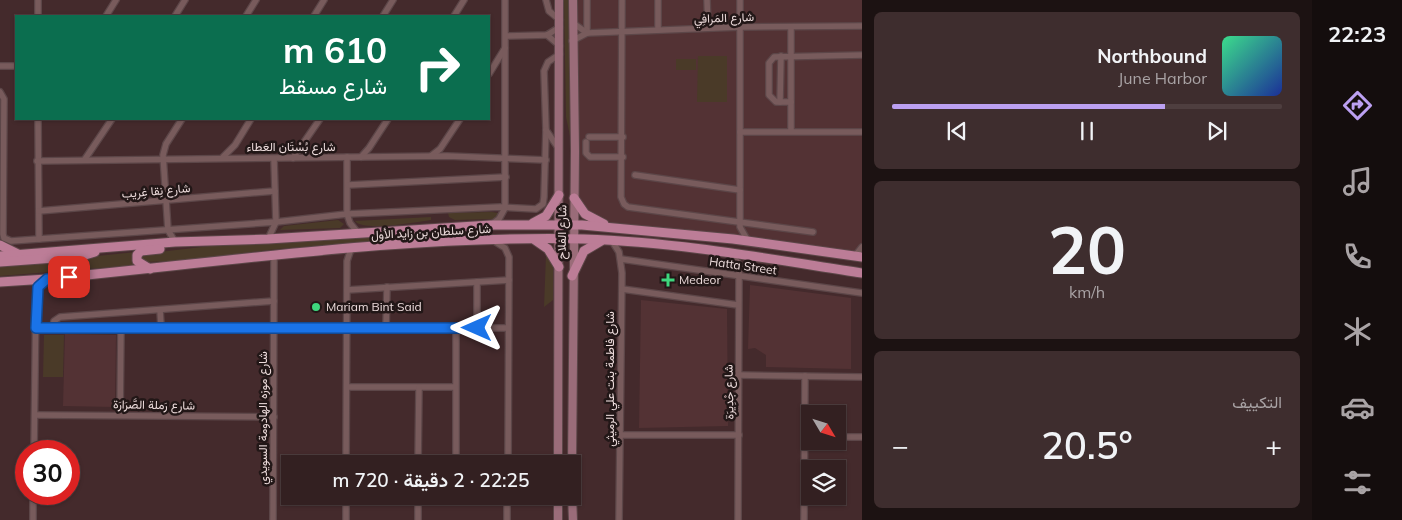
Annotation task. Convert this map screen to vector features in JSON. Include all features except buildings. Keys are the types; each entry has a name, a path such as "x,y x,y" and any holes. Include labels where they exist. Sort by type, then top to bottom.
{"main road":[{"name":"شارع الفلاح","path":"558,455 559,0"},
{"name":"شارع الفلاح","path":"572,455 573,0"},
{"path":"528,225 546,216 559,195"},
{"path":"574,198 585,214 608,226"},
{"name":"شارع سلطان بن زايد الأول","path":"0,256 161,243 268,239 491,225 573,225 608,226 733,239 858,256"},
{"path":"532,239 548,249 559,267"},
{"name":"شارع سلطان بن زايد الأول","path":"4,282 338,250 532,239 608,240 730,253 861,274"},
{"path":"572,276 584,251 608,240"},
{"path":"150,269 137,261 138,253 175,246 179,242"},
{"path":"0,245 18,254"},
{"path":"0,262 82,256 101,248"},
{"path":"0,290 4,282"},
{"path":"558,505 558,520"},
{"path":"572,505 572,520"}],"street":[{"path":"38,0 38,15"},
{"path":"38,7 42,0"},
{"path":"107,15 116,0"},
{"path":"176,15 185,0"},
{"path":"247,15 256,0"},
{"path":"315,15 324,0"},
{"path":"384,15 393,0"},
{"path":"455,15 464,0"},
{"path":"491,225 499,219 505,208 507,160 505,0"},
{"path":"506,36 547,36 560,24 549,11 546,0"},
{"path":"587,0 587,33"},
{"path":"622,0 623,157 621,200 624,204 631,207 740,224 814,232"},
{"path":"658,0 658,30"},
{"path":"707,0 708,28"},
{"path":"733,239 740,224 740,0"},
{"path":"573,23 587,33"},
{"name":"شارع المَرافِي","path":"572,41 587,33 623,31 740,26 862,26"},
{"path":"790,27 791,131"},
{"path":"0,92 4,99 3,234 4,238 11,241 276,222 348,214 505,208 536,210 544,201 546,130 544,71 548,62 560,50 547,36"},
{"path":"505,48 490,71 505,74"},
{"path":"791,102 774,101 769,95 770,61 780,56 790,55 862,55"},
{"path":"780,56 780,102"},
{"path":"0,66 15,66"},
{"path":"86,160 111,120"},
{"path":"161,243 168,229 164,158 166,144 181,120"},
{"path":"224,157 235,145 250,120"},
{"path":"293,158 319,120"},
{"path":"361,157 372,145 387,120"},
{"path":"431,156 442,146 459,120"},
{"path":"39,121 37,161 39,239"},
{"path":"546,130 559,149"},
{"path":"740,132 862,132"},
{"path":"623,137 588,140 586,153 590,157 623,157"},
{"path":"235,145 238,157"},
{"path":"372,145 374,157"},
{"path":"303,146 305,153 311,158"},
{"path":"442,146 447,156"},
{"path":"94,147 97,159"},
{"name":"شارع بُسْتَان العَطاء","path":"37,161 224,157 274,159 431,156 546,160"},
{"path":"347,157 348,214 350,222 358,234"},
{"path":"268,239 276,222 274,159"},
{"path":"635,175 740,190"},
{"path":"348,185 506,177"},
{"name":"شارع نِقا غِريب","path":"39,211 274,191"},
{"path":"740,224 748,241"},
{"path":"168,229 179,242"},
{"path":"492,240 501,244 508,252 508,455"},
{"name":"شارع فاطمة بنت علي الرميثي","path":"608,240 621,259 619,520"},
{"path":"858,256 862,247"},
{"path":"346,455 347,261 351,249"},
{"path":"338,250 347,261"},
{"path":"730,253 739,264 751,256"},
{"name":"شارع موزه الهادومة السويدي","path":"273,520 274,257"},
{"name":"Hatta Street","path":"621,259 862,293"},
{"name":"شارع جْدِيرَة","path":"738,520 739,264"},
{"path":"36,294 40,284 47,279"},
{"path":"26,280 33,286 36,294 34,440"},
{"path":"347,290 509,280"},
{"path":"477,282 477,328"},
{"path":"386,328 387,287"},
{"path":"622,289 738,305"},
{"path":"53,328 54,321 60,317 274,300"},
{"path":"160,310 161,326"},
{"path":"36,328 161,326 508,328"},
{"path":"120,415 121,327"},
{"path":"456,328 456,455"},
{"path":"738,375 862,378"},
{"path":"804,376 805,405"},
{"path":"347,387 455,388"},
{"path":"418,455 419,388"},
{"name":"شارع رَملة الصَّرَارَة","path":"35,415 274,416"},
{"path":"619,435 739,435"},
{"path":"846,437 862,438"},
{"path":"804,520 806,450"},
{"path":"33,505 33,520"},
{"path":"346,505 346,520"},
{"path":"418,505 418,520"},
{"path":"507,505 507,520"}],"shaded area":[{"path":"564,0 569,0 570,136 566,117"},
{"path":"576,0 862,0 862,254 606,224 578,204"},
{"path":"698,56 727,56 727,102 697,102"},
{"path":"676,59 696,59 696,70 676,70"},
{"path":"448,213 498,213 498,217 493,219 455,220 449,217"},
{"path":"431,217 431,220 379,226 368,226 355,221"},
{"path":"338,220 344,224 340,228 280,230 284,226"},
{"path":"491,230 475,233 277,249 177,261 142,262 139,256 210,246"},
{"path":"136,252 136,265 0,276 0,266"},
{"path":"546,255 553,260 553,300 544,307"},
{"path":"750,285 851,298 851,369 766,367 766,355 755,348 748,349"},
{"path":"641,300 727,309 728,426 639,428"},
{"path":"65,334 116,335 115,407 63,406"},
{"path":"44,335 64,335 63,377 43,377"}],"place":[{"name":"Medeor","path":"668,280"},
{"name":"Mariam Bint Said","path":"316,307"}],"route":[{"path":"69,277 47,279 36,290 36,328 161,326 477,328"}]}
